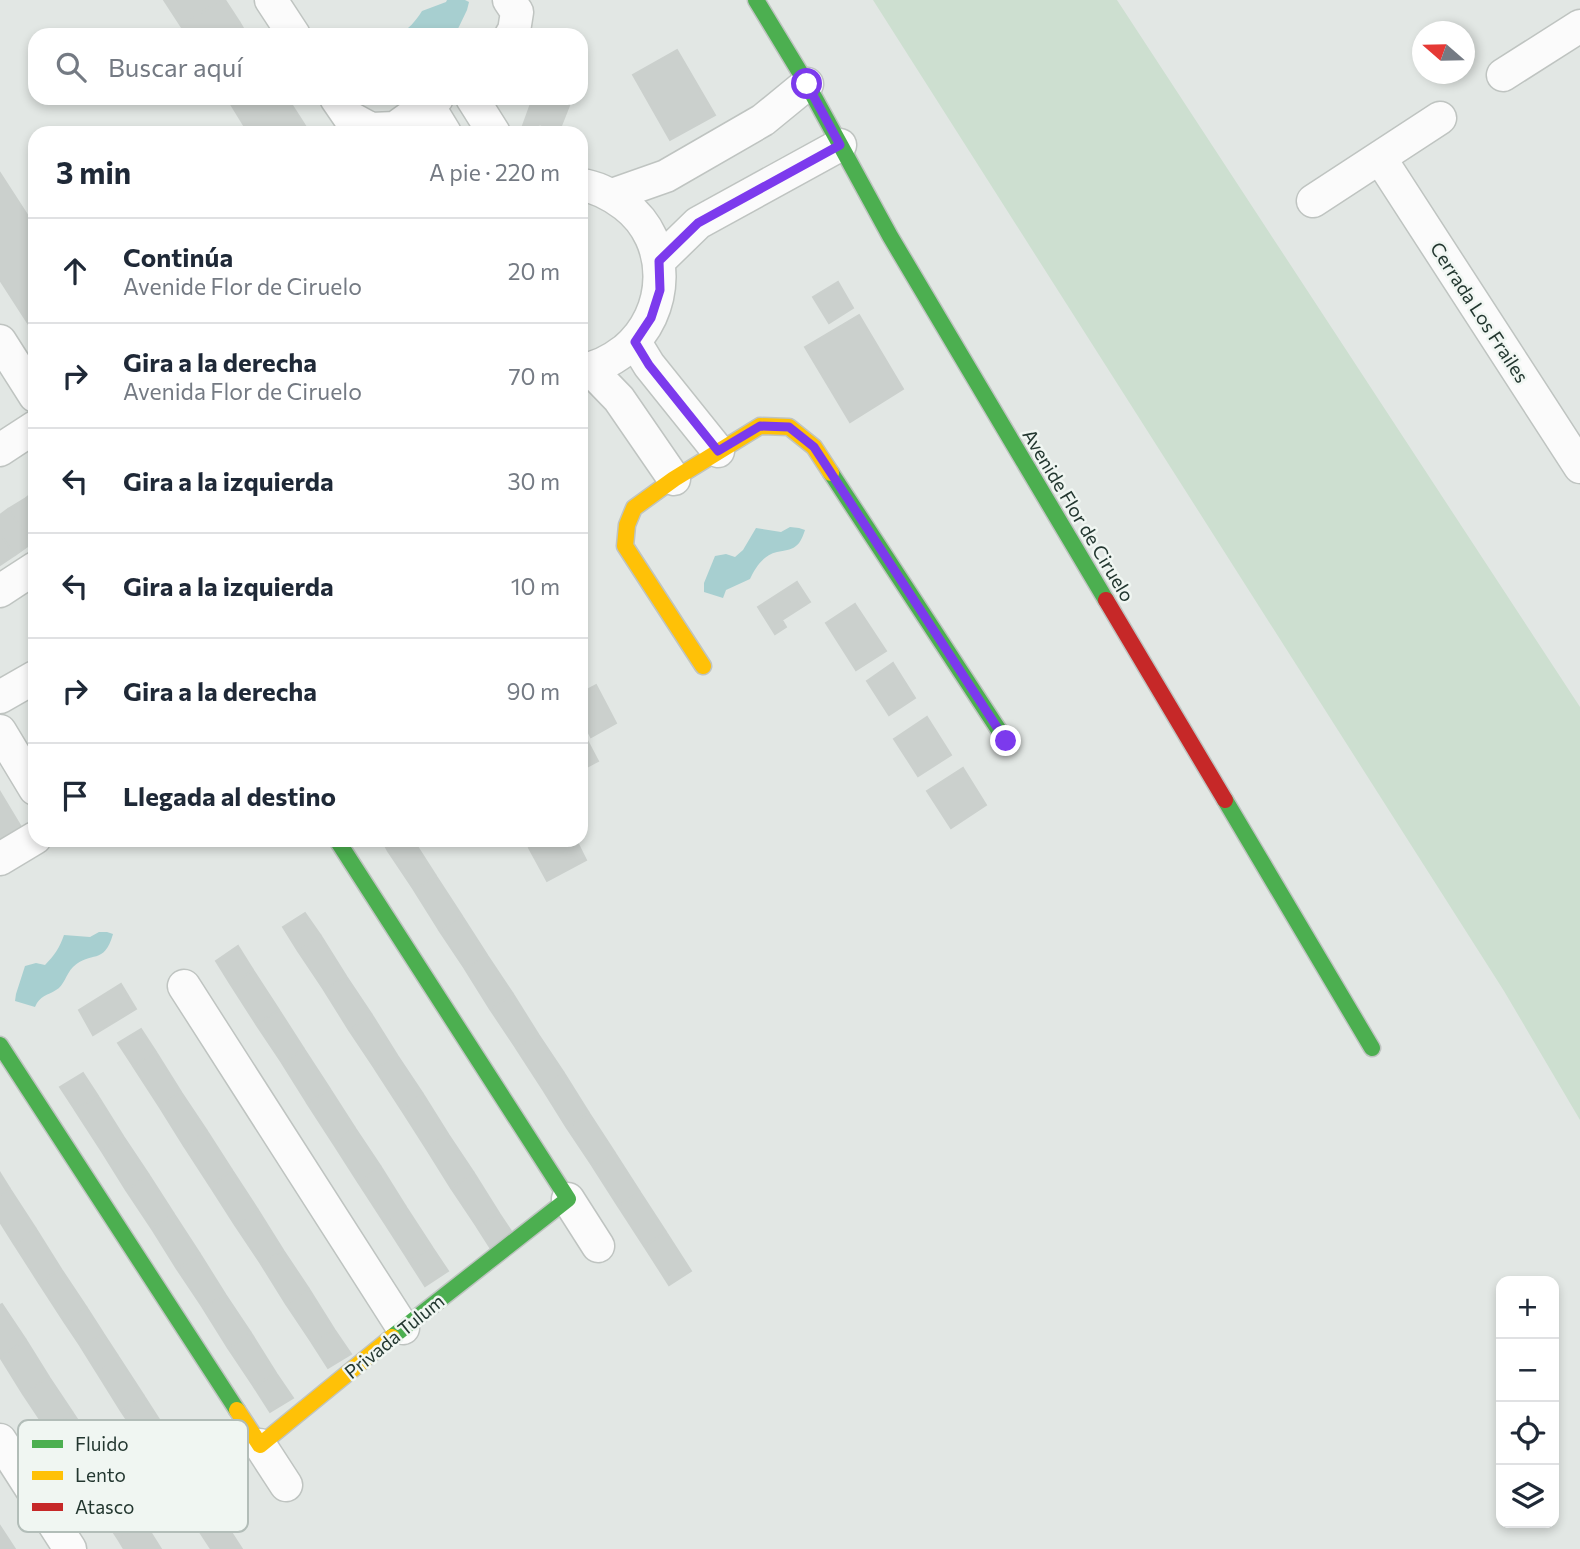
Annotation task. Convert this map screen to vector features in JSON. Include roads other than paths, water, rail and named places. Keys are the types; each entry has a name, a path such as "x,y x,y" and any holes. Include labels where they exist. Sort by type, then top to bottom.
{"street":[{"path":"271,0 290,28"},
{"path":"509,0 517,12 514,28"},
{"name":"Avenide Flor de Ciruelo","path":"756,0 807,84 897,248 1372,1048"},
{"path":"1503,75 1578,32"},
{"path":"612,195 666,176 763,120 807,84"},
{"path":"341,105 349,117 366,126"},
{"path":"398,126 427,105"},
{"path":"434,105 442,126"},
{"path":"476,105 490,126"},
{"path":"1313,201 1440,118"},
{"path":"659,261 698,223 840,145"},
{"name":"Cerrada Los Frailes","path":"1380,158 1580,467"},
{"path":"588,187 612,195 634,212 650,234 659,261 660,290 651,318 635,342 615,358 588,368"},
{"path":"0,341 28,385"},
{"path":"635,342 649,365 718,451"},
{"path":"588,372 619,399 674,480"},
{"path":"703,666 625,546 627,525 634,508 718,451 760,426 789,427 814,447 1006,741"},
{"path":"0,450 28,431"},
{"path":"0,591 28,573"},
{"path":"0,697 28,681"},
{"path":"0,731 28,777"},
{"path":"0,859 28,842"},
{"path":"342,847 598,1246"},
{"path":"184,986 403,1328"},
{"path":"0,1045 244,1420"},
{"name":"Privada Tulum","path":"260,1445 403,1328 568,1199"},
{"path":"248,1427 286,1485"},
{"path":"0,1440 18,1468"},
{"path":"59,1532 70,1549"}],"water":[{"path":"446,2 469,2 458,28 407,28 422,11"},
{"path":"790,527 805,530 795,547 768,556 757,566 750,579 726,590 723,598 704,592 704,583 715,556 726,554 735,557 743,550 756,528 781,532"},
{"path":"99,932 113,934 101,954 73,967 59,988 41,998 35,1007 15,1001 25,966 36,963 45,965 64,935 90,937"}]}
